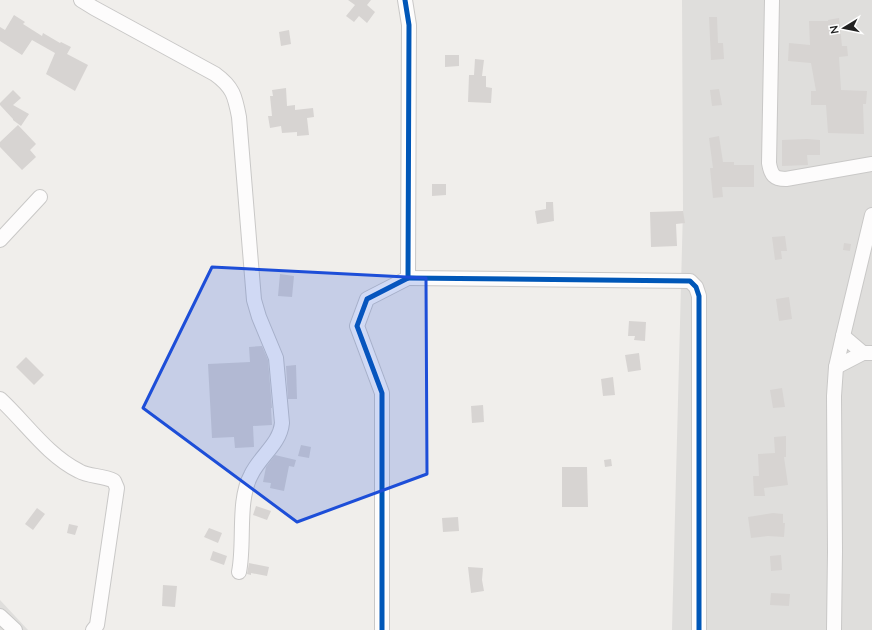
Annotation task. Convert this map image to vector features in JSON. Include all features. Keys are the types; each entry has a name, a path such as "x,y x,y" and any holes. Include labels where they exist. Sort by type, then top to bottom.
{"street":[{"path":"81,0 215,74 228,85 235,97 239,117 254,300 259,317 276,358 282,423 278,437 255,467 246,487 239,572"},
{"path":"405,0 409,25 408,278"},
{"path":"772,0 770,171 774,176 780,179 786,179 872,164"},
{"path":"0,240 40,196"},
{"path":"834,630 834,396 836,367 872,220"},
{"path":"382,630 382,393 357,326 367,299 408,278 690,281 696,287 698,296 699,630"},
{"path":"843,336 868,353"},
{"path":"836,367 868,353"},
{"path":"0,398 52,454 80,472 108,478 114,481 117,488 97,625 93,630"},
{"path":"0,616 15,630"}],"highlighted area":[{"path":"212,267 426,278 427,474 297,522 143,408"}],"shaded area":[{"path":"682,0 872,0 872,630 672,630 683,209"},
{"path":"0,600 28,630 0,630"}],"building":[{"path":"348,0 371,0 367,5 375,12 367,23 359,16 354,22 346,16 355,5"},
{"path":"14,15 25,22 23,24 42,36 43,33 60,43 61,42 71,47 67,54 88,65 75,91 46,74 55,53 32,40 22,55 0,41 0,27 5,30"},
{"path":"709,17 717,17 718,43 723,43 724,59 711,60"},
{"path":"839,18 842,46 847,46 848,56 839,57 841,90 867,91 866,104 863,104 864,134 828,133 826,105 811,105 811,91 816,91 811,63 788,61 789,43 810,45 809,21 828,21"},
{"path":"289,30 291,44 281,46 279,32"},
{"path":"445,55 459,55 459,66 445,67"},
{"path":"475,59 484,60 482,76 486,76 486,87 492,88 491,103 468,102 469,75 474,75"},
{"path":"286,88 287,106 295,105 295,110 313,108 314,117 307,118 309,135 297,136 297,132 282,133 281,126 270,128 268,116 272,116 270,96 273,96 272,90"},
{"path":"719,89 722,105 712,106 710,90"},
{"path":"13,90 21,98 13,105 29,114 21,126 13,120 0,105 0,103"},
{"path":"18,125 36,144 30,150 36,157 22,170 0,147 0,142"},
{"path":"719,136 723,162 734,162 734,165 754,165 754,187 722,187 723,197 713,198 710,168 713,168 709,138"},
{"path":"782,140 820,140 820,155 807,155 808,165 782,166"},
{"path":"432,184 446,184 446,195 432,196"},
{"path":"546,202 553,202 554,221 537,224 535,211 546,209"},
{"path":"683,211 685,223 676,224 677,246 651,247 650,212"},
{"path":"785,236 787,251 781,251 782,259 775,260 772,237"},
{"path":"844,243 851,244 850,251 843,250"},
{"path":"280,274 294,276 292,297 278,296"},
{"path":"789,297 792,319 779,321 776,299"},
{"path":"629,321 646,322 645,341 634,340 635,336 628,336"},
{"path":"262,346 268,360 272,425 253,426 254,447 235,448 234,437 212,438 208,364 250,362 249,347"},
{"path":"639,353 641,370 628,372 625,355"},
{"path":"26,357 44,375 34,385 16,367"},
{"path":"296,365 297,399 288,399 286,366"},
{"path":"613,377 615,395 603,396 601,379"},
{"path":"782,388 785,407 773,408 770,390"},
{"path":"483,405 484,422 472,423 471,406"},
{"path":"786,436 786,457 784,457 788,485 764,488 765,496 754,496 753,476 759,476 758,454 775,453 774,437"},
{"path":"301,445 311,447 309,458 298,456"},
{"path":"275,455 296,460 294,467 289,466 284,491 270,488 271,483 263,482 266,467"},
{"path":"611,459 612,466 605,467 604,460"},
{"path":"562,467 587,467 588,507 562,507"},
{"path":"256,506 271,511 267,520 253,515"},
{"path":"37,508 45,514 33,530 25,524"},
{"path":"773,513 783,514 783,523 785,523 784,537 768,536 751,538 748,517"},
{"path":"458,517 459,531 443,532 442,518"},
{"path":"69,524 78,526 75,535 67,533"},
{"path":"209,528 222,533 218,543 204,537"},
{"path":"213,551 227,556 224,565 210,560"},
{"path":"781,555 782,570 771,571 770,556"},
{"path":"249,563 269,567 267,576 251,573 251,575 247,574"},
{"path":"468,567 483,568 482,580 484,591 471,593"},
{"path":"163,585 177,586 175,607 162,606"},
{"path":"771,593 790,594 789,606 770,605"}],"cycle path":[{"path":"382,630 382,393 357,326 367,299 408,278 409,25 405,0"},
{"path":"408,278 690,281 696,287 699,296 699,630"}]}
